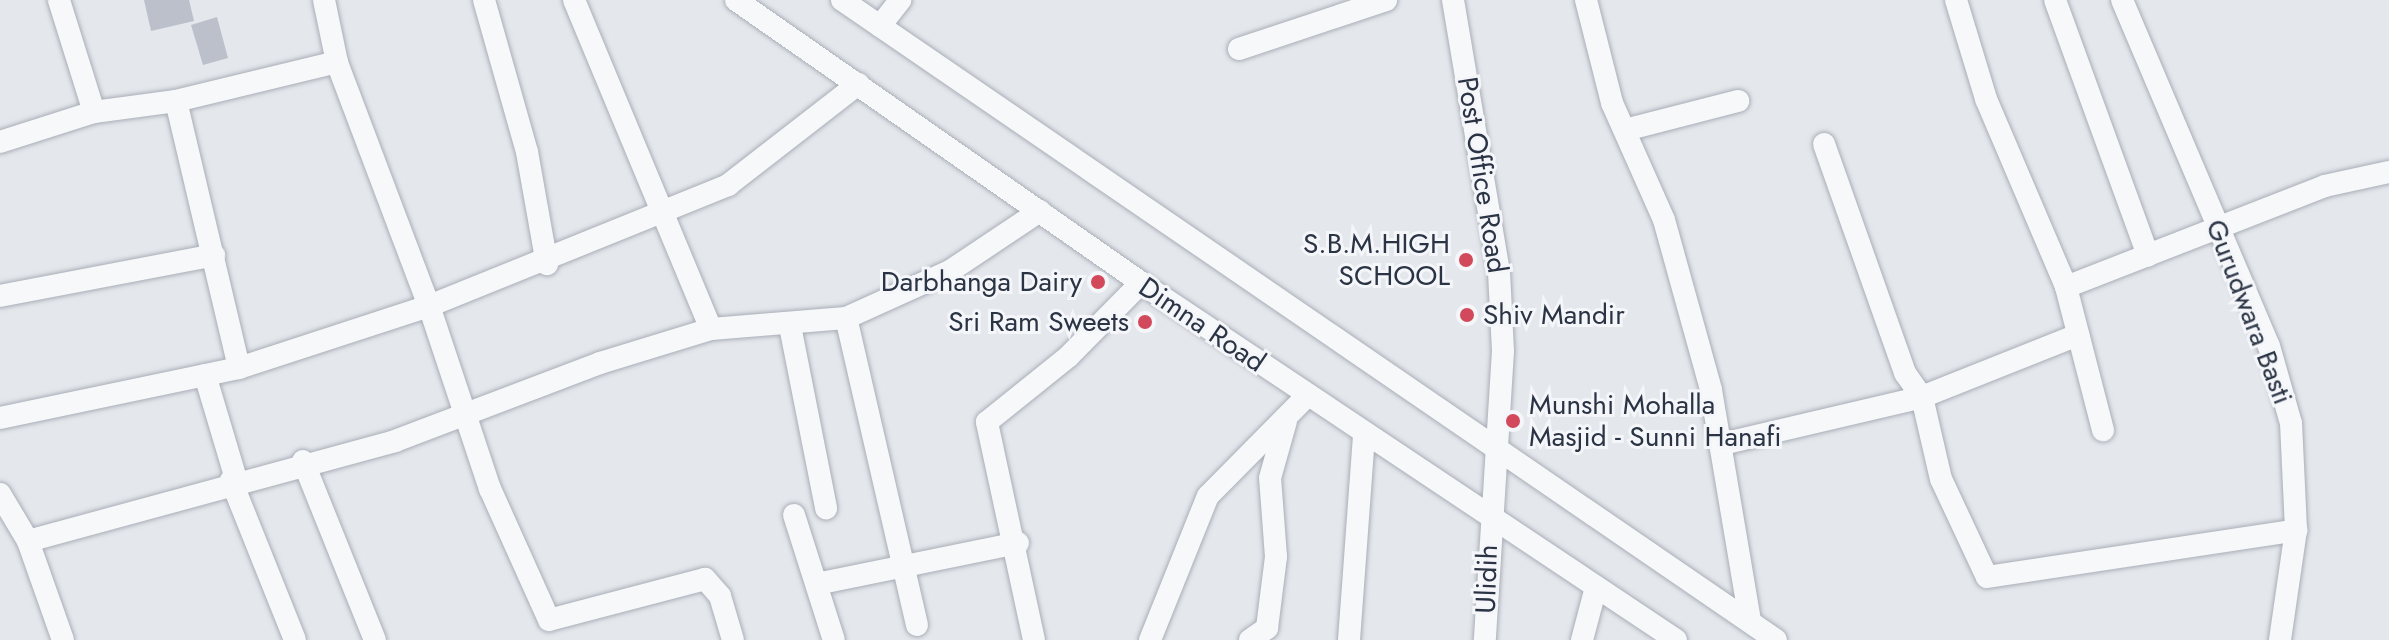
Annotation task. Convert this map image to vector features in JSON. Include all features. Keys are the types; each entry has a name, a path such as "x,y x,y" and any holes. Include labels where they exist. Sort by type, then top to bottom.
{"street":[{"path":"59,0 94,112"},
{"path":"324,0 337,62 429,306 500,515 549,620 705,579 720,596 733,640"},
{"path":"484,0 527,152 547,264"},
{"path":"574,0 666,213 711,329"},
{"name":"Dimna Road","path":"736,0 1141,283 1489,519 1676,640"},
{"path":"842,0 1776,640"},
{"path":"880,26 900,0"},
{"path":"1239,49 1386,0"},
{"name":"Post Office Road","path":"1453,0 1499,272 1496,448 1489,519"},
{"path":"1586,0 1625,130 1664,220 1722,444 1750,620"},
{"path":"1956,0 1986,99 2066,287 2103,430"},
{"path":"2055,0 2148,256"},
{"name":"Gurudwara Basti","path":"2122,0 2269,346 2291,423 2296,530 2280,640"},
{"path":"0,142 94,112 176,101 337,62"},
{"path":"0,418 239,368 547,264 666,213 757,169 858,84"},
{"path":"176,101 239,368"},
{"path":"1625,130 1738,101"},
{"path":"1824,144 1905,373 1922,397 1941,479 1987,577 2296,530"},
{"path":"2066,287 2325,186 2389,172"},
{"path":"28,541 233,480 395,441 711,329 790,326 846,318 950,271 1040,211"},
{"path":"0,296 214,255"},
{"path":"1034,640 1018,543 987,422 1069,356 1141,283"},
{"path":"846,318 917,625"},
{"path":"790,326 826,508"},
{"path":"1722,444 1922,397 2078,335"},
{"path":"205,375 233,480 295,640"},
{"path":"1150,640 1208,496 1287,420 1307,396"},
{"path":"1250,640 1267,628 1276,557 1270,478 1287,420"},
{"path":"1349,640 1364,434"},
{"path":"303,461 375,640"},
{"path":"0,494 28,541 63,640"},
{"path":"794,515 821,583 834,640"},
{"name":"Ulidih","path":"1485,640 1489,519"},
{"path":"821,583 1018,543"},
{"path":"1582,640 1596,587"}],"building":[{"path":"144,0 189,0 194,21 151,31"},
{"path":"217,17 228,58 203,65 191,25"}],"place":[{"name":"S.B.M.HIGH SCHOOL","path":"1466,260"},
{"name":"Darbhanga Dairy","path":"1098,282"},
{"name":"Shiv Mandir","path":"1467,315"},
{"name":"Sri Ram Sweets","path":"1145,322"},
{"name":"Munshi Mohalla Masjid - Sunni Hanafi","path":"1513,421"}]}
